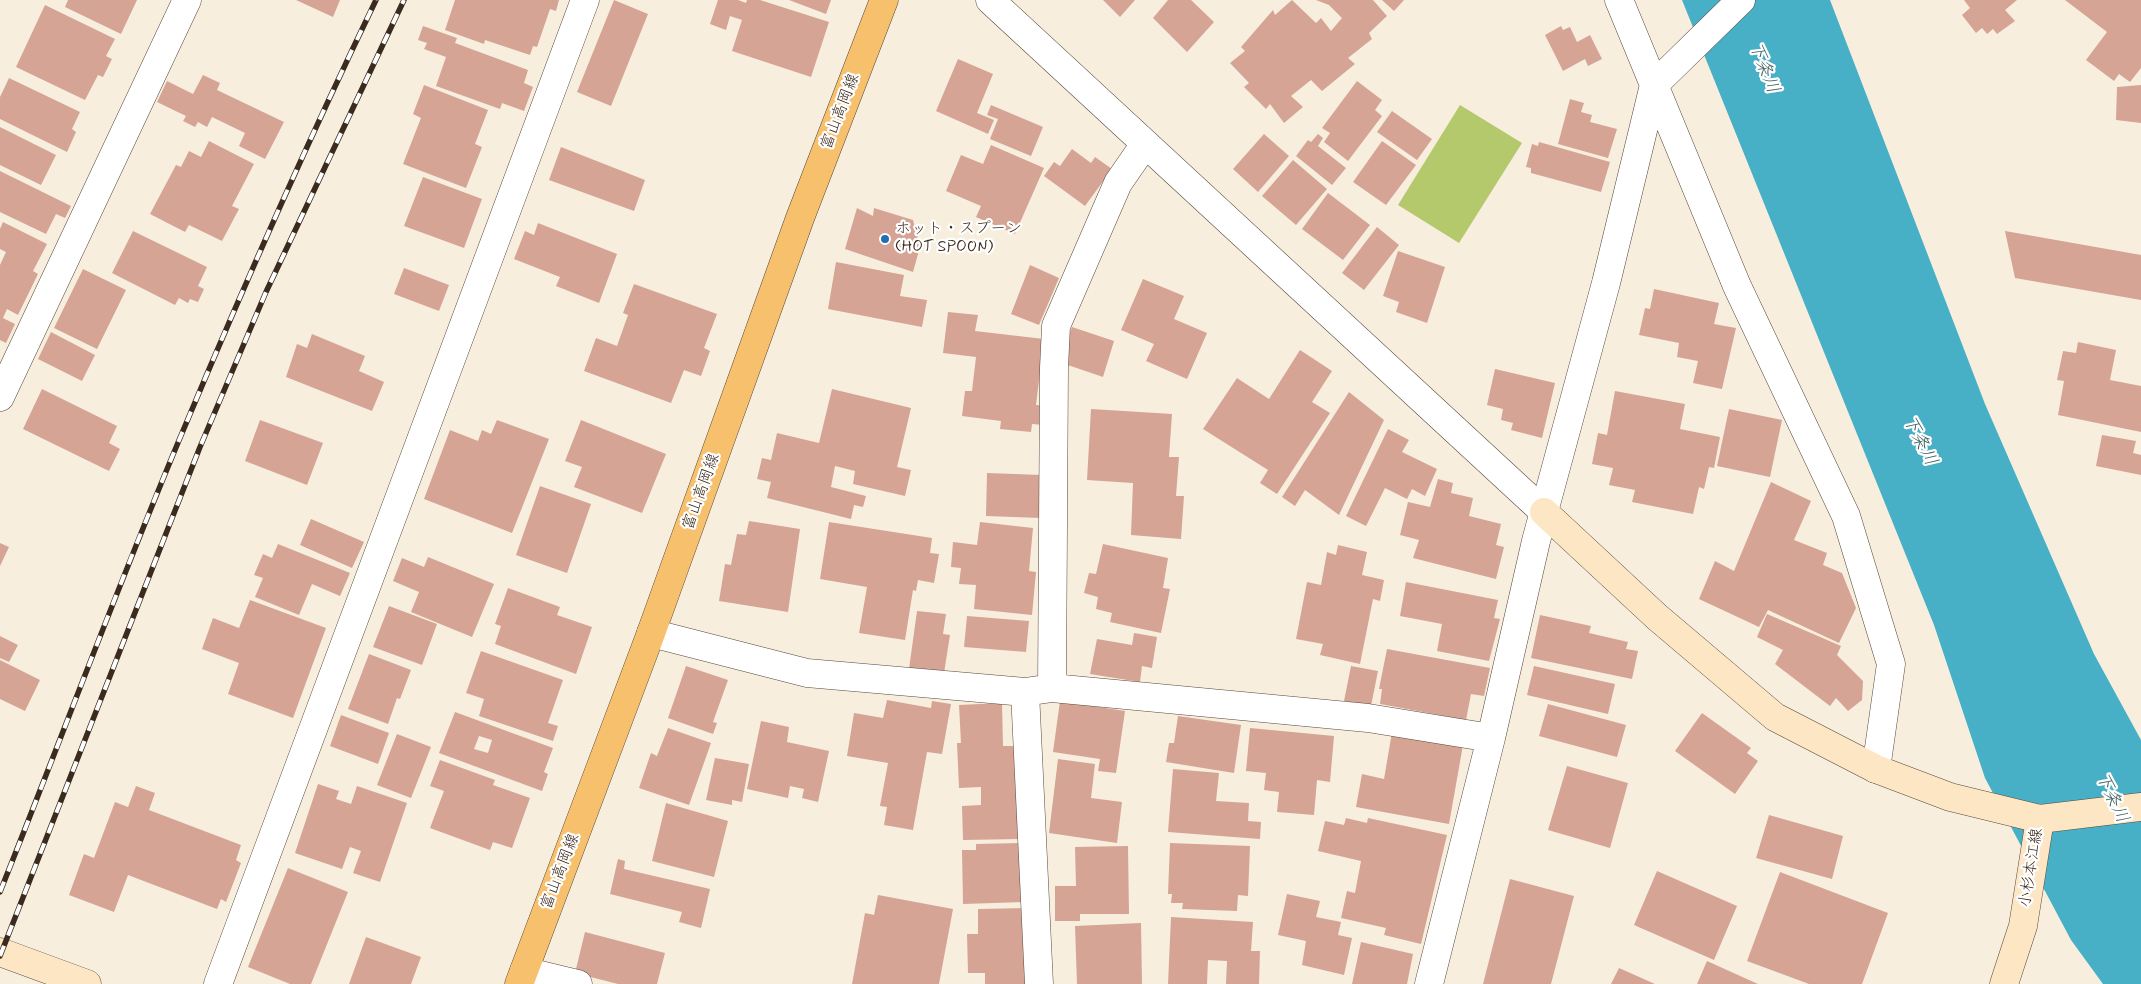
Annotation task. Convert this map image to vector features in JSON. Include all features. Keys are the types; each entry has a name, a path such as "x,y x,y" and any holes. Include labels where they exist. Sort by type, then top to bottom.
{"main road":[{"name":"富山高岡線","path":"521,978 651,634 800,218 884,0"}],"street":[{"path":"0,397 8,359 187,0"},
{"path":"218,984 585,0"},
{"path":"990,0 1657,617 1775,717 1876,769 1950,797 2040,819"},
{"path":"1619,0 1737,286 1846,516 1891,664 1876,769"},
{"path":"1429,984 1491,738 1544,512 1606,283 1654,86 1742,0"},
{"path":"1052,688 1056,326 1118,183 1145,144"},
{"path":"651,634 807,674 1025,692 1052,688 1368,718 1491,738"},
{"path":"1025,692 1039,984"},
{"name":"小杉本江線","path":"2004,984 2023,926 2040,819 2141,807"},
{"path":"0,952 87,984"},
{"path":"521,978 578,984"}],"green space":[{"path":"1460,105 1522,143 1459,243 1398,205"}],"water":[{"name":"下条川","path":"1682,0 1830,0 1985,404 2094,654 2141,740 2141,984 2103,984 2071,940 1985,778 1934,625"}],"building":[{"path":"68,0 137,0 121,34 65,7"},
{"path":"296,0 340,0 333,17"},
{"path":"455,0 559,0 556,11 550,9 537,47 533,46 530,55 485,40 484,44 445,30"},
{"path":"614,0 648,14 611,106 577,92"},
{"path":"718,0 738,0 746,3 747,0 760,0 829,22 811,77 732,51 742,20 730,16 726,30 710,24"},
{"path":"789,0 831,0 826,14"},
{"path":"1103,0 1135,0 1120,17"},
{"path":"1168,0 1191,0 1214,22 1187,52 1153,18"},
{"path":"1292,0 1316,23 1321,18 1331,31 1342,18 1329,5 1316,0 1373,0 1387,16 1369,33 1372,39 1348,58 1355,64 1322,91 1311,80 1291,96 1303,107 1284,123 1270,104 1266,109 1244,87 1249,83 1230,63 1245,51 1241,47 1273,10 1275,15"},
{"path":"1382,0 1404,0 1394,11"},
{"path":"1964,0 2017,0 2005,10 2015,21 1997,34 1993,29 1987,34 1982,28 1976,33 1962,15 1970,8"},
{"path":"2065,0 2141,0 2141,68 2130,82 2119,74 2114,81 2086,60 2107,32"},
{"path":"45,5 115,39 106,56 112,59 103,77 98,75 85,100 16,67"},
{"path":"423,26 457,38 455,43 528,70 524,83 533,87 524,111 502,103 500,109 436,86 446,57 424,49 427,43 418,40"},
{"path":"1561,26 1563,30 1570,27 1577,42 1590,35 1602,59 1588,66 1585,59 1563,71 1545,35"},
{"path":"958,59 993,74 977,113 994,120 988,134 936,111"},
{"path":"203,75 220,83 217,90 284,122 265,159 239,146 245,133 212,117 207,127 198,122 195,127 183,121 186,116 157,102 167,81 193,94"},
{"path":"9,78 80,112 72,129 76,132 67,152 0,119 0,97"},
{"path":"1357,81 1382,100 1375,110 1382,116 1348,161 1324,142 1330,133 1322,128"},
{"path":"424,85 488,110 475,144 482,147 466,188 403,164 421,118 413,114"},
{"path":"2141,85 2141,123 2116,120 2117,87"},
{"path":"1570,99 1584,103 1581,112 1592,115 1590,122 1617,129 1608,158 1558,144"},
{"path":"991,105 1043,127 1031,156 990,139 998,119 987,115"},
{"path":"1392,111 1432,139 1417,160 1377,132"},
{"path":"0,127 56,155 41,185 0,165"},
{"path":"1264,134 1289,156 1258,192 1233,169"},
{"path":"1318,134 1323,138 1318,146 1346,168 1332,185 1296,156 1308,140 1311,142"},
{"path":"209,141 254,164 232,206 239,209 222,241 189,225 185,232 150,214 176,165 181,167 189,151 201,157"},
{"path":"1382,141 1416,165 1386,205 1353,182"},
{"path":"1539,142 1610,162 1601,192 1531,173 1531,168 1526,167 1532,144 1538,146"},
{"path":"991,145 1044,168 1015,234 976,217 981,206 946,191 961,155 983,164"},
{"path":"561,147 645,180 634,211 549,180"},
{"path":"1072,149 1091,163 1095,157 1112,169 1085,206 1044,176 1054,162 1060,166"},
{"path":"1293,160 1327,189 1296,225 1262,196"},
{"path":"0,171 71,206 65,218 56,214 46,234 0,212"},
{"path":"423,177 482,199 464,248 404,226"},
{"path":"1328,193 1370,225 1343,260 1302,229"},
{"path":"857,208 873,216 874,208 913,220 920,247 913,272 845,249"},
{"path":"3,222 47,244 33,271 38,274 18,315 7,309 3,318 15,324 6,343 0,340 0,265 6,252 0,249 0,229"},
{"path":"538,223 617,254 599,303 556,286 560,277 514,259 525,231 534,235"},
{"path":"1377,227 1399,245 1364,290 1342,273"},
{"path":"133,231 207,267 198,286 204,289 198,302 190,299 188,303 179,298 175,305 112,273"},
{"path":"2005,231 2141,255 2141,300 2015,278"},
{"path":"1398,251 1445,267 1427,323 1396,312 1399,302 1383,296"},
{"path":"836,262 904,275 900,296 927,300 922,327 828,309"},
{"path":"1030,265 1059,278 1039,325 1011,314"},
{"path":"404,268 449,285 439,311 394,294"},
{"path":"83,269 126,290 97,349 54,328"},
{"path":"1143,279 1184,296 1174,319 1207,333 1187,379 1146,361 1154,344 1121,330"},
{"path":"634,284 717,314 704,348 710,351 701,376 684,370 671,403 584,371 596,338 617,346 628,315 623,313"},
{"path":"1654,289 1719,303 1714,324 1736,328 1722,389 1693,383 1698,361 1677,357 1679,343 1639,335 1645,308 1650,309"},
{"path":"948,312 978,315 975,331 1044,339 1036,405 1047,406 1044,425 1032,424 1031,432 1000,429 1001,421 962,416 965,391 972,391 976,357 943,353"},
{"path":"1072,327 1114,341 1103,377 1059,362"},
{"path":"51,332 95,355 82,381 38,359"},
{"path":"312,334 365,356 359,371 384,382 372,411 286,377 297,344 307,348"},
{"path":"2078,342 2116,350 2110,380 2141,386 2141,432 2058,415 2064,381 2057,380 2063,351 2076,353"},
{"path":"1300,350 1332,371 1312,402 1330,413 1277,494 1260,483 1268,470 1203,429 1237,378 1269,399"},
{"path":"1495,369 1555,383 1542,438 1511,430 1513,423 1501,420 1503,409 1487,405"},
{"path":"42,389 117,426 109,443 120,449 109,471 23,429"},
{"path":"832,389 911,408 897,467 911,470 905,496 853,484 855,471 835,466 831,487 866,496 863,507 854,505 851,519 767,498 771,482 757,479 762,458 771,460 777,433 819,443"},
{"path":"1615,391 1685,404 1680,429 1720,437 1714,468 1709,467 1704,489 1699,487 1693,514 1632,502 1635,490 1609,485 1613,468 1592,464 1598,433 1607,435"},
{"path":"1349,392 1384,420 1339,515 1305,490 1295,506 1282,497"},
{"path":"1091,409 1172,414 1169,457 1179,457 1176,496 1184,496 1181,539 1131,535 1133,483 1087,480"},
{"path":"1729,409 1782,420 1770,477 1717,466"},
{"path":"260,420 323,443 307,485 245,461"},
{"path":"497,420 549,439 512,533 424,499 450,430 478,441 482,430 491,434"},
{"path":"581,420 666,454 642,513 574,487 582,467 565,461"},
{"path":"1388,429 1409,440 1402,452 1437,469 1425,496 1412,489 1407,499 1385,488 1366,526 1346,516"},
{"path":"2102,435 2136,441 2133,453 2141,455 2141,475 2096,466"},
{"path":"987,473 1042,475 1041,518 986,516"},
{"path":"1438,479 1453,483 1451,493 1473,498 1469,516 1501,524 1496,545 1504,547 1496,579 1413,558 1419,540 1400,535 1408,502 1430,507"},
{"path":"1771,482 1811,501 1794,540 1827,553 1823,565 1842,573 1856,608 1839,643 1768,610 1759,627 1699,599 1715,561 1734,571"},
{"path":"540,486 591,504 567,573 516,555"},
{"path":"311,519 364,542 352,568 300,545"},
{"path":"749,521 800,529 788,612 719,601 725,564 731,565 737,534 746,535"},
{"path":"829,522 932,538 930,553 939,554 934,583 918,580 916,591 913,590 905,640 859,633 867,587 820,579"},
{"path":"980,522 1033,528 1029,571 1036,572 1032,615 974,609 976,585 959,584 961,568 951,567 953,542 977,545"},
{"path":"0,543 9,547 0,566"},
{"path":"278,544 350,573 340,596 312,584 299,615 255,597 263,578 254,575 263,554 272,558"},
{"path":"1103,544 1168,558 1163,588 1170,589 1161,633 1110,622 1112,613 1096,609 1098,597 1084,593 1089,573 1096,574"},
{"path":"1338,545 1367,552 1362,575 1384,580 1380,601 1373,599 1360,664 1320,655 1323,644 1296,639 1307,582 1321,585 1327,552 1336,555"},
{"path":"428,557 494,584 472,637 411,612 419,592 393,581 402,558 424,567"},
{"path":"1406,582 1498,600 1494,618 1500,619 1489,661 1437,651 1442,624 1400,616"},
{"path":"508,588 560,607 557,615 592,627 576,674 495,644 501,626 495,624"},
{"path":"250,600 326,628 293,718 228,694 239,663 202,649 213,618 239,628"},
{"path":"389,606 437,624 422,665 373,647"},
{"path":"917,611 946,614 943,634 950,635 944,673 909,669"},
{"path":"1767,614 1841,646 1837,655 1863,681 1862,700 1848,711 1836,698 1830,706 1775,664 1783,650 1757,637"},
{"path":"1540,615 1591,626 1589,633 1628,642 1626,649 1638,651 1632,679 1531,658"},
{"path":"967,616 1029,621 1026,652 964,647"},
{"path":"1134,633 1157,637 1152,668 1142,666 1140,682 1090,674 1097,639 1132,645"},
{"path":"0,636 18,645 9,662 0,658"},
{"path":"1387,649 1490,668 1484,696 1471,694 1466,720 1380,704 1382,689 1379,689"},
{"path":"481,651 563,680 548,723 558,726 553,741 479,716 484,699 466,693"},
{"path":"369,654 411,670 400,699 397,698 388,724 348,709"},
{"path":"0,660 40,680 25,711 0,699"},
{"path":"686,666 728,680 713,722 717,723 713,734 668,718"},
{"path":"1351,666 1378,671 1371,706 1344,701"},
{"path":"1534,666 1615,684 1608,714 1527,695"},
{"path":"887,700 931,708 932,701 951,704 942,754 927,752 913,830 884,825 887,807 880,806 888,763 847,756 854,713 883,718"},
{"path":"1060,701 1125,711 1116,773 1098,771 1100,759 1053,752"},
{"path":"1002,703 1003,746 1018,746 1020,839 963,840 962,806 981,805 981,787 959,788 957,743 961,743 959,705"},
{"path":"1548,704 1626,725 1617,757 1539,736"},
{"path":"455,712 553,748 544,772 548,774 542,791 439,753","holes":["479,736 492,740 488,753 474,749"]},
{"path":"1702,713 1751,748 1747,753 1758,761 1735,794 1675,751"},
{"path":"341,715 389,733 378,764 330,746"},
{"path":"1178,716 1241,725 1234,773 1166,762 1169,743 1174,743"},
{"path":"761,721 789,727 787,742 829,751 818,802 802,798 804,789 790,786 788,798 747,789"},
{"path":"668,728 711,743 689,805 639,788 651,753 657,756"},
{"path":"1250,728 1334,736 1330,782 1317,780 1314,815 1277,812 1279,792 1264,790 1266,773 1246,771"},
{"path":"1392,732 1463,745 1449,824 1356,807 1362,774 1384,779"},
{"path":"397,734 431,747 411,798 377,785"},
{"path":"715,758 749,764 742,802 732,800 732,805 706,800"},
{"path":"1058,759 1095,764 1091,798 1122,802 1117,843 1049,833"},
{"path":"440,760 495,780 493,785 530,798 512,848 493,842 490,850 430,828 444,791 430,786"},
{"path":"1567,766 1628,783 1610,848 1548,830"},
{"path":"1173,769 1219,773 1216,801 1249,803 1248,821 1261,822 1260,839 1168,832"},
{"path":"318,784 339,791 336,799 351,804 357,786 407,803 380,882 353,873 361,851 350,847 342,869 295,853"},
{"path":"136,786 155,793 149,810 241,845 236,860 241,863 226,902 221,899 217,909 128,875 114,912 69,895 84,854 94,858 115,802 128,807"},
{"path":"666,803 728,821 714,877 652,861"},
{"path":"1769,815 1843,836 1832,879 1756,858"},
{"path":"1346,818 1367,823 1368,818 1447,835 1421,944 1384,935 1386,928 1341,918 1347,891 1355,893 1361,861 1318,851 1325,821 1344,825"},
{"path":"1021,843 1024,902 963,904 962,850 976,850 976,844"},
{"path":"1170,843 1250,846 1248,896 1238,895 1237,911 1182,909 1183,903 1171,903 1172,894 1168,894"},
{"path":"1128,846 1129,914 1080,914 1080,921 1055,921 1055,886 1076,886 1075,847"},
{"path":"618,859 625,861 624,869 710,889 701,928 679,922 682,912 610,894"},
{"path":"288,868 348,892 311,984 290,984 248,967"},
{"path":"1657,871 1737,906 1714,960 1634,925"},
{"path":"1780,872 1888,913 1862,984 1809,984 1747,961"},
{"path":"1510,879 1574,896 1551,984 1483,984"},
{"path":"1287,894 1320,901 1316,917 1341,922 1338,935 1352,938 1344,975 1302,965 1306,941 1278,935"},
{"path":"878,895 953,909 939,984 852,984 865,913 874,915"},
{"path":"1028,908 1030,984 985,984 985,973 968,973 967,934 978,934 978,909"},
{"path":"1171,917 1253,922 1251,951 1260,951 1259,984 1226,984 1227,961 1208,960 1207,984 1168,984"},
{"path":"1141,923 1142,984 1077,984 1075,926"},
{"path":"585,932 665,953 657,984 618,984 575,973"},
{"path":"366,937 421,957 411,984 349,984"},
{"path":"1361,942 1413,954 1407,984 1352,984"},
{"path":"1707,961 1758,984 1697,984"},
{"path":"1619,968 1655,984 1611,984"}],"railway":[{"path":"0,892 114,600 185,426 278,212 376,0"},
{"path":"0,956 200,447 266,292 404,0"}],"place":[{"name":"ホット・スプーン (HOT SPOON)","path":"885,239"}]}
